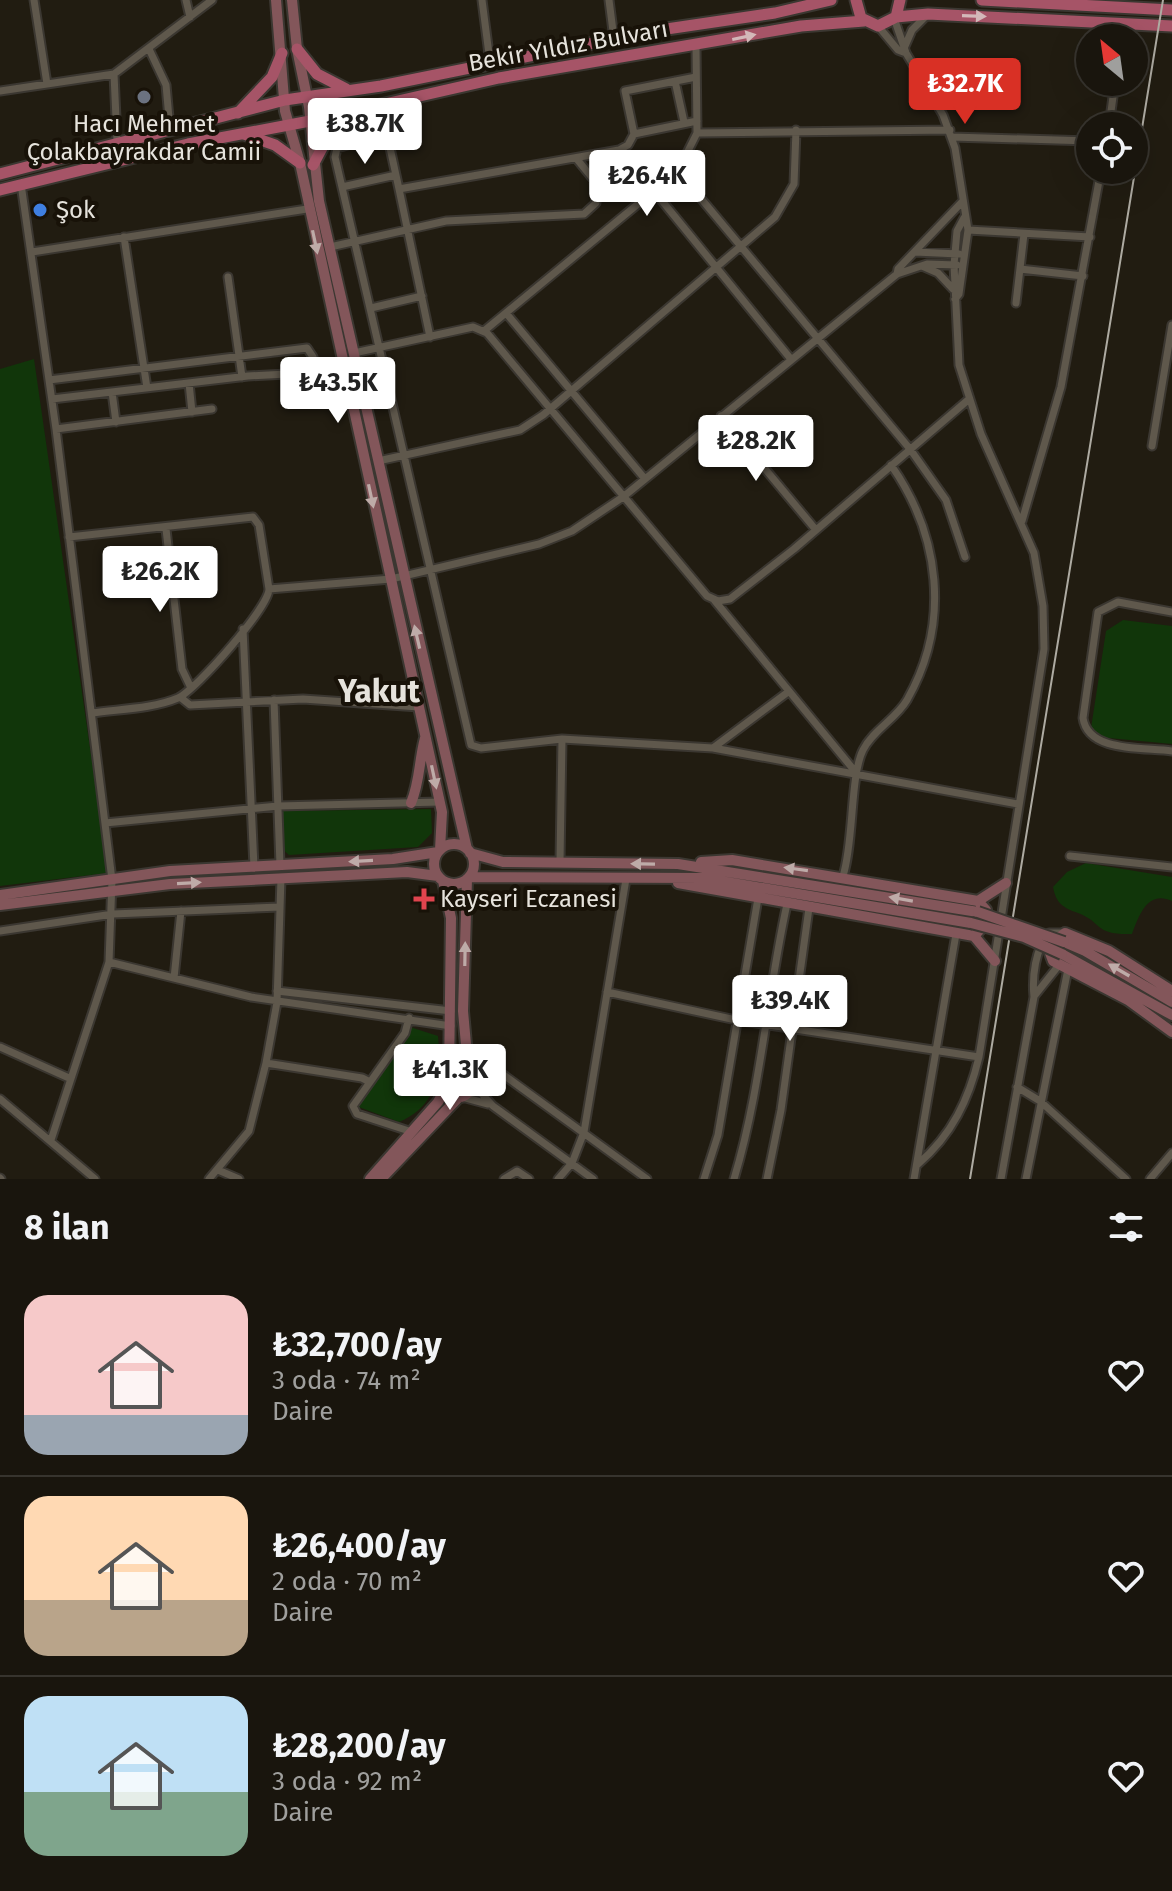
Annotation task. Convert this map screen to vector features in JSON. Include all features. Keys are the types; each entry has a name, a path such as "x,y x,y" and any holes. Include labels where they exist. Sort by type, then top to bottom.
{"main road":[{"path":"856,0 858,14 864,21 878,26 895,18 928,14 1172,26"},
{"path":"895,18 900,0"},
{"path":"982,0 1152,4 1172,10"},
{"name":"Bekir Yıldız Bulvarı","path":"0,174 117,141 285,100 827,1"},
{"name":"Bekir Yıldız Bulvarı","path":"0,190 499,78 801,26 864,21"},
{"path":"297,49 317,74 351,90"},
{"path":"236,114 272,77 282,53"},
{"path":"313,165 329,135 352,112"},
{"path":"243,134 275,145 300,163"}],"street":[{"path":"186,0 190,17"},
{"path":"0,91 114,74 212,0"},
{"path":"276,0 289,125 300,163 307,209 444,822 434,865 451,918 450,1093 493,1106"},
{"path":"292,0 297,49 307,96 313,165 330,247 473,867 468,878 465,1047 469,1092 381,1179"},
{"path":"482,0 490,62"},
{"path":"609,0 614,39"},
{"path":"36,1 47,84"},
{"path":"905,50 912,30 928,14"},
{"path":"895,18 905,50 951,134 968,230 954,295 957,353 968,400 1022,521 1037,566 1044,632 1043,662 971,1091 958,1117 918,1164"},
{"path":"878,26 898,50 905,50"},
{"path":"484,331 678,171 697,133 696,46"},
{"path":"149,49 166,85 170,129"},
{"path":"114,74 117,141"},
{"path":"634,134 625,91 696,77"},
{"path":"675,81 684,122"},
{"path":"399,189 624,148 634,134 697,121"},
{"path":"378,461 520,430 550,408 775,217 788,198 796,177 796,130"},
{"path":"697,133 796,130 1076,140"},
{"path":"430,337 387,134 341,145 336,151 342,187 471,745 478,749 562,739 713,748 1018,804"},
{"path":"330,247 473,218 584,214 596,203 595,183 576,158"},
{"path":"678,171 910,449 946,500 965,557"},
{"path":"342,187 396,175"},
{"path":"21,184 92,713 113,914 109,962 86,1041 69,1078 63,1110 51,1140"},
{"path":"1022,521 1061,387 1099,184"},
{"path":"654,191 790,358"},
{"path":"269,589 391,579 550,540 583,525 623,497 817,336 897,274 963,201"},
{"path":"32,252 307,209"},
{"path":"959,266 955,254 957,231 964,218"},
{"path":"968,230 1090,237"},
{"path":"1016,303 1024,234"},
{"path":"124,237 147,388"},
{"path":"915,252 965,255"},
{"path":"897,274 920,266 959,266"},
{"path":"920,266 938,273 954,295"},
{"path":"1020,269 1083,276"},
{"path":"228,277 242,377"},
{"path":"371,308 422,296"},
{"path":"506,313 645,479"},
{"path":"1152,446 1172,325"},
{"path":"354,353 473,327 484,331 707,596 714,600 858,775"},
{"path":"49,380 307,348 313,357 316,373"},
{"path":"52,399 242,377 343,371"},
{"path":"189,383 192,412"},
{"path":"112,392 116,422"},
{"path":"714,600 730,599 968,400"},
{"path":"56,429 212,409"},
{"path":"721,416 816,530"},
{"path":"843,876 861,753 910,693 927,651 935,610 934,566 928,535 913,501 891,465"},
{"path":"69,537 255,518 262,537 269,589 265,602 243,629 180,697 92,713"},
{"path":"166,529 182,669 191,688"},
{"path":"1172,612 1118,602 1098,612 1083,718 1086,731 1097,742 1172,751"},
{"path":"243,629 254,867"},
{"path":"713,748 788,692"},
{"path":"180,697 190,705 274,700 419,707"},
{"path":"274,700 280,865"},
{"path":"411,803 418,787 418,763 425,736"},
{"path":"560,861 562,739"},
{"path":"105,823 278,806 440,802"},
{"path":"0,905 170,871 393,859 455,845 499,861 678,864 732,860 843,876 986,910 988,921 974,936"},
{"path":"1070,856 1172,867"},
{"path":"678,864 978,907 1085,951 1172,1002"},
{"path":"0,895 112,885 407,872 455,884 468,878 657,878 737,882 1109,951 1172,991"},
{"path":"209,1179 249,1131 266,1063 277,1002 281,878"},
{"path":"657,878 974,936 995,961"},
{"path":"558,1179 572,1163 584,1132 626,879"},
{"path":"978,907 1006,883"},
{"path":"704,1179 718,1135 758,898"},
{"path":"734,1179 743,1149 787,904"},
{"path":"0,931 113,914 280,907"},
{"path":"767,1179 793,1028 809,908"},
{"path":"174,978 181,911"},
{"path":"1001,1179 1034,997 1032,981 1042,941 1049,933 1172,1015"},
{"path":"914,1179 956,934"},
{"path":"1064,943 1053,942 1050,953 1064,967 1128,1000 1172,1032"},
{"path":"109,962 277,1002 451,1026"},
{"path":"1034,997 1064,967"},
{"path":"1026,1179 1064,967"},
{"path":"277,991 451,1011"},
{"path":"607,992 736,1020 979,1057"},
{"path":"409,1018 405,1033 353,1104 354,1111 412,1132"},
{"path":"0,1047 69,1078"},
{"path":"465,1047 647,1179"},
{"path":"266,1063 362,1078 370,1082"},
{"path":"370,1179 438,1102 448,1082 459,1073 470,1079 493,1106 593,1179"},
{"path":"1017,1087 1040,1101 1126,1179"},
{"path":"2,1104 51,1140 95,1179"},
{"path":"1150,1179 1172,1153"},
{"path":"218,1170 239,1179"},
{"path":"504,1179 515,1171 529,1179"}],"green space":[{"path":"34,359 108,873 0,886 0,369"},
{"path":"1123,620 1172,626 1172,744 1098,737 1091,728 1106,631"},
{"path":"431,809 432,833 418,847 289,855 281,848 281,811"},
{"path":"1086,863 1172,877 1172,901 1156,899 1150,902 1141,913 1132,934 1111,933 1065,907 1054,893 1053,887 1067,872"},
{"path":"410,1027 438,1036 439,1063 429,1098 412,1115 399,1122 356,1106"}],"railway":[{"path":"970,1179 1163,0"}],"place":[{"name":"Hacı Mehmet Çolakbayrakdar Camii","path":"144,97"},
{"name":"Şok","path":"40,210"},
{"name":"Kayseri Eczanesi","path":"424,899"}],"district":[{"name":"Yakut","path":"379,691"}]}
